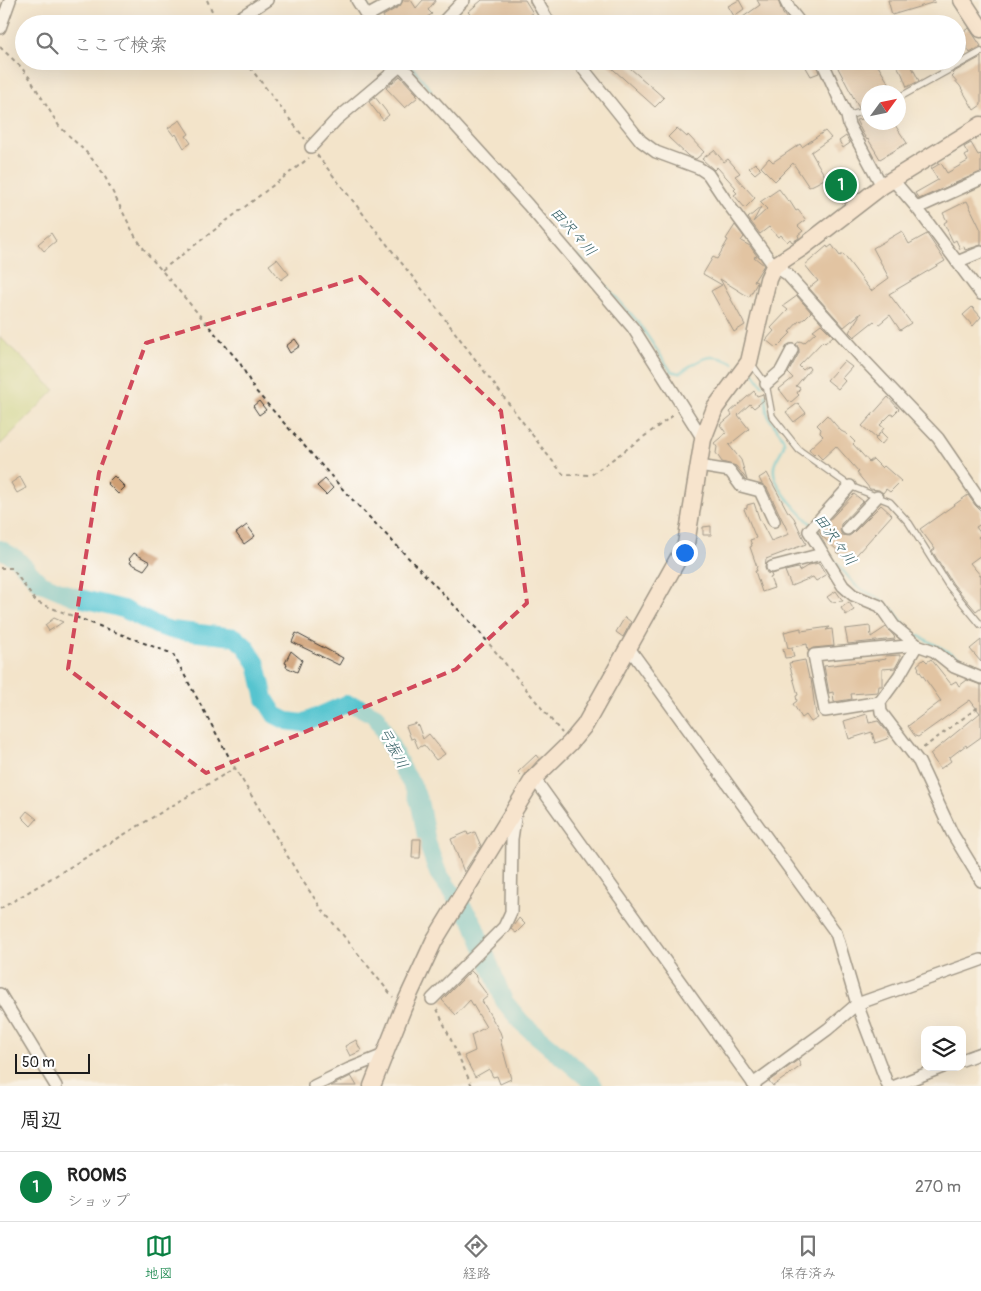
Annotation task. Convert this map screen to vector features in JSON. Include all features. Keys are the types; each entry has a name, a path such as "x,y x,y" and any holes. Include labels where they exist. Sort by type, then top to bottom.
{"street":[{"path":"0,28 10,0"},
{"path":"244,15 267,0"},
{"path":"357,0 370,15"},
{"path":"373,15 396,0"},
{"path":"450,15 464,0"},
{"path":"536,0 545,15"},
{"path":"785,0 794,15"},
{"path":"962,0 981,29"},
{"path":"311,147 336,120 394,70"},
{"path":"406,70 528,205 633,328 703,439"},
{"path":"584,70 641,141 656,152 699,168 708,174 774,266 787,274 862,358 938,438 981,501"},
{"path":"826,70 847,116 849,126 887,183 917,208 981,294"},
{"path":"372,1086 403,1008 434,941 534,778 570,743 585,725 686,544 703,439 715,408 750,362 768,279 774,266 803,247 887,183 981,125"},
{"path":"917,208 981,180"},
{"path":"957,262 981,252"},
{"path":"766,384 781,371 792,350"},
{"path":"699,466 730,472 741,486 760,491 774,521"},
{"path":"850,486 809,531 843,586 853,595 880,606 894,626 917,645 934,651 954,667 981,678"},
{"path":"847,529 877,497"},
{"path":"772,567 822,554"},
{"path":"917,645 899,676 880,702 881,712 919,762 952,833 981,881"},
{"path":"880,702 824,711 814,655 917,645"},
{"path":"629,648 836,933 857,1004 888,1086"},
{"path":"534,778 754,1085 828,1029 857,1004 981,960"},
{"path":"432,998 504,927 511,912 512,839 517,804"},
{"path":"0,994 56,1086"},
{"path":"314,1086 386,1054"},
{"path":"966,1059 981,1054"},
{"path":"895,1086 933,1071"}],"lane":[{"path":"966,60 981,52"},
{"path":"906,94 949,70"},
{"path":"847,116 861,112"},
{"path":"750,362 766,384 772,416 799,450 850,486 890,502 908,523 948,585 981,625"}],"path":[{"path":"208,0 214,15"},
{"path":"0,46 15,62"},
{"path":"23,70 60,126 89,155 102,173 135,236 240,363 254,389 347,494 477,629 570,743"},
{"path":"252,70 311,147"},
{"path":"162,270 315,153 564,474 591,475 684,408"},
{"path":"0,568 12,568 36,602 173,654 235,768 300,877 321,908 403,1008"},
{"path":"913,754 981,705"},
{"path":"0,909 235,768"},
{"path":"432,998 472,1086"}],"highlighted area":[{"path":"360,277 501,411 527,603 456,669 206,773 68,669 99,473 146,343"}],"green space":[{"path":"0,337 55,390 0,445"}],"building":[{"path":"403,0 411,0 416,8 423,0 436,0 428,10 432,14 430,15 385,15 400,6"},
{"path":"482,0 525,0 533,13 530,15 471,15 468,12"},
{"path":"739,0 744,9 733,15 728,6"},
{"path":"757,0 778,0 784,15 746,15 760,5"},
{"path":"888,0 934,0 935,2 892,15"},
{"path":"969,28 981,46 970,53 966,46 966,30"},
{"path":"981,57 981,105 974,110 960,86 952,77 954,75 952,73 957,70 966,70 966,65"},
{"path":"614,70 632,70 664,98 655,107"},
{"path":"808,70 818,70 819,73 811,76"},
{"path":"839,70 881,70 890,85 861,85 861,107 859,108"},
{"path":"900,70 914,70 919,81 907,87"},
{"path":"400,76 418,97 405,108 386,88"},
{"path":"375,97 389,115 383,120 369,102"},
{"path":"861,119 861,130 856,120"},
{"path":"180,120 189,134 186,136 191,143 184,148 176,134 174,136 168,128"},
{"path":"677,128 687,137 688,135 704,152 696,159 688,156 668,137"},
{"path":"861,130 898,130 907,143 880,159"},
{"path":"825,131 831,138 811,152 826,178 809,187 793,163 775,181 761,167 769,158 773,162 800,144 802,147"},
{"path":"846,136 850,143 843,148 839,141"},
{"path":"971,143 978,155 981,154 981,172 919,199 915,193 938,180 931,169 941,163 947,173 968,161 965,156 968,154 964,147"},
{"path":"714,150 724,162 728,159 740,173 735,176 755,198 745,208 734,195 737,193 734,190 736,188 717,167 714,170 702,159"},
{"path":"755,163 761,169 755,174 749,168"},
{"path":"841,180 851,194 845,199 842,196 840,198 832,187"},
{"path":"779,189 796,211 798,210 806,220 798,226 803,231 798,235 799,238 792,242 790,239 787,242 781,235 778,237 769,227 760,234 748,218 761,207 753,222 767,209 760,202"},
{"path":"967,201 981,230 981,245 965,250 964,247 960,249 956,240 953,242 944,223 947,221 943,213"},
{"path":"735,225 744,237 741,241 750,246 757,256 754,257 764,265 754,281 757,282 749,297 720,279 745,325 734,332 711,291 722,285 703,274 713,257 717,259"},
{"path":"902,231 909,244 927,234 945,261 889,294 911,323 900,330 890,315 878,325 874,321 854,337 849,332 861,313 844,327 809,288 818,281 805,265 827,246 828,248 832,245 840,256 843,254 871,291 889,278 873,248"},
{"path":"51,233 56,241 44,251 38,244"},
{"path":"277,259 289,274 281,280 269,265"},
{"path":"797,296 811,312 804,319 800,320 789,332 791,333 776,348 766,340 774,331 771,328 788,310 783,306"},
{"path":"972,307 981,317 973,326 963,315"},
{"path":"821,324 833,336 825,343 823,341 799,366 803,370 808,366 810,369 796,386 800,388 797,393 799,395 790,403 779,389 793,378 788,373 799,353 796,344 800,341 804,343 816,332 813,330"},
{"path":"295,339 300,346 290,353 286,346"},
{"path":"844,361 852,367 842,378 845,381 838,389 827,380"},
{"path":"754,391 757,396 763,394 764,400 754,408 750,404 738,415 749,429 729,445 741,460 747,480 736,466 722,462 716,453 717,447 714,443 726,433 720,425 732,415 730,412"},
{"path":"888,397 899,409 880,425 884,428 876,438 862,426"},
{"path":"259,401 266,410 259,415 253,406"},
{"path":"798,403 806,413 794,422 786,412"},
{"path":"827,415 841,431 855,442 853,444 869,462 873,459 882,468 884,466 901,481 890,492 886,489 883,493 879,490 870,489 857,473 859,472 836,446 822,459 816,453 814,455 809,449 823,436 820,433 821,429 817,425"},
{"path":"881,432 887,438 881,445 875,439"},
{"path":"767,473 788,512 794,518 806,544 766,559 765,568 767,573 771,574 772,577 770,578 774,588 762,592 755,571 757,571 757,567 750,547 752,546 750,540 756,538 744,509 747,508 747,505 754,503 759,518 771,541 789,534 767,488 759,478"},
{"path":"114,476 125,487 118,494 107,483"},
{"path":"20,477 26,488 17,493 11,483"},
{"path":"325,479 333,488 326,495 317,486"},
{"path":"854,494 863,501 841,524 840,531 842,535 849,536 852,534 881,505 892,515 850,562 837,552 819,531"},
{"path":"968,495 981,511 981,524 976,527 981,534 978,537 981,541 981,555 970,563 981,576 981,607 976,611 953,584 932,551 935,549 920,529"},
{"path":"247,525 255,536 244,544 236,533"},
{"path":"711,526 711,535 703,535 703,527"},
{"path":"134,553 150,562 144,570 130,563 129,559"},
{"path":"819,563 826,575 816,581 813,577 791,586 785,571 798,568 799,571 809,565"},
{"path":"836,591 843,601 831,602 827,597"},
{"path":"849,602 854,610 846,615 841,608"},
{"path":"625,617 631,622 623,637 616,632"},
{"path":"54,618 63,622 49,631 45,625"},
{"path":"870,626 871,637 886,627 895,639 848,644 845,629"},
{"path":"830,627 826,630 832,629 834,646 813,648 808,651 807,644 788,648 784,632 801,628 801,631"},
{"path":"296,633 343,658 339,665 292,642"},
{"path":"981,640 981,662 970,649"},
{"path":"792,648 794,657 785,658 783,649"},
{"path":"291,651 302,660 297,672 286,667 287,664 285,663"},
{"path":"900,655 895,668 882,669 882,686 879,686 878,692 851,694 852,699 834,702 833,692 829,693 824,666 886,659 885,656"},
{"path":"924,659 927,662 931,659 951,684 956,681 959,686 967,680 981,685 981,737 967,747 966,745 949,758 951,761 940,769 930,754 980,713 970,700 918,737 915,736 908,726 941,701 918,669 917,665"},
{"path":"805,660 809,678 811,679 818,718 811,722 806,715 802,718 793,704 797,701 796,696 798,695 789,663"},
{"path":"867,714 869,723 878,721 888,733 889,738 875,743 872,732 849,739 844,721"},
{"path":"416,723 423,739 429,734 445,754 436,760 424,745 418,748 414,738 411,739 406,726"},
{"path":"536,755 539,759 523,777 518,772"},
{"path":"27,811 37,819 31,826 22,817"},
{"path":"467,832 468,835 475,832 481,846 464,872 451,839"},
{"path":"413,839 421,839 420,858 412,858"},
{"path":"519,918 525,924 516,933 511,929"},
{"path":"471,971 477,977 477,981 488,996 482,1001 502,1038 500,1039 511,1079 500,1084 497,1076 493,1077 489,1069 475,1077 464,1056 475,1051 471,1035 486,1027 470,1000 456,1015 442,1000"},
{"path":"356,1040 361,1051 350,1056 345,1046"},
{"path":"798,1060 801,1066 773,1086 769,1081"},
{"path":"351,1076 357,1086 331,1086"}],"waterway":[{"name":"田沢々川","path":"364,0 370,11"},
{"name":"田沢々川","path":"415,70 431,90"},
{"name":"田沢々川","path":"578,255 638,322 671,371 679,373 699,361 711,357 725,359 733,363"},
{"name":"田沢々川","path":"753,372 762,385"},
{"name":"田沢々川","path":"766,395 768,415 784,441 775,463 776,479 792,504 811,524"},
{"name":"田沢々川","path":"815,528 819,532 825,547"},
{"name":"弓振川","path":"0,549 17,559 39,582 72,596 123,609 158,626 171,630 235,637 246,647 257,664 265,699 275,715 287,721 303,723 346,704 359,707 376,716 414,788 420,805 427,842 438,873 473,922 504,1001 522,1023 586,1077 594,1086"},
{"name":"田沢々川","path":"831,557 857,587 880,599 915,634 981,671"}],"place":[{"name":"ROOMS","path":"841,185"}]}
